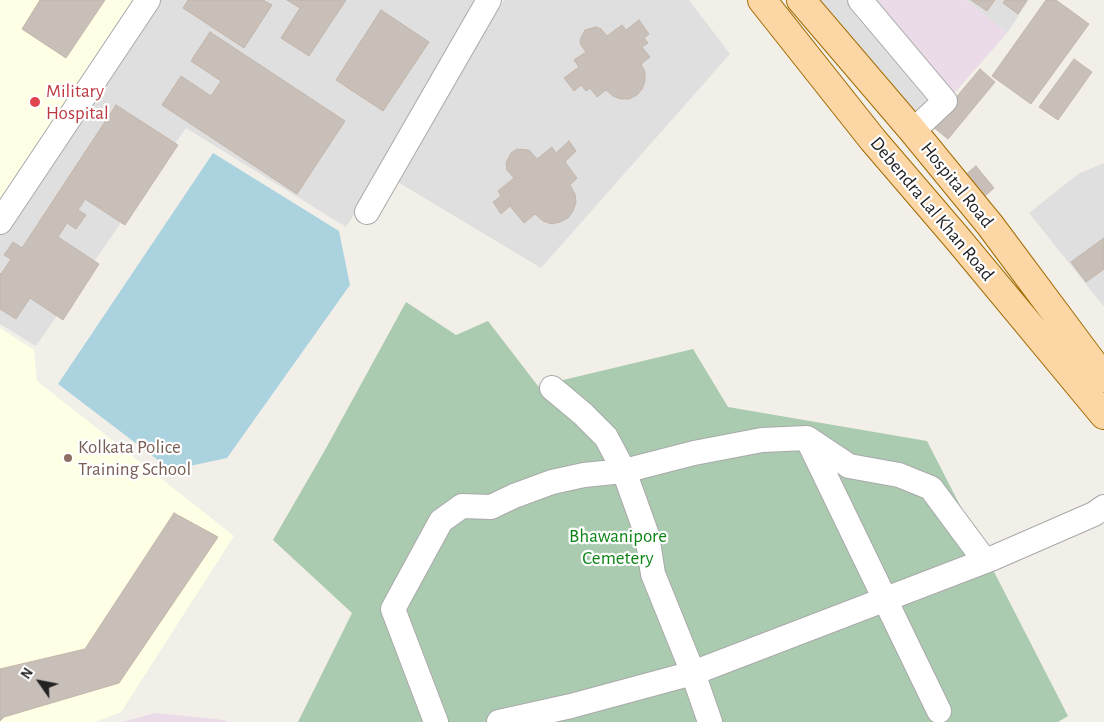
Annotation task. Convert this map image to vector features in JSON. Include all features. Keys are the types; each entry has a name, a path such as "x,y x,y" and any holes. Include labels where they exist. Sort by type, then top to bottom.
{"main road":[{"name":"Debendra Lal Khan Road","path":"762,0 873,140 1104,415"},
{"name":"Hospital Road","path":"801,0 913,131 990,225 1104,378"}],"street":[{"path":"0,222 148,0"},
{"path":"367,212 489,0"},
{"path":"860,0 945,101 913,131"},
{"path":"552,388 583,414 606,437 624,471 647,535 653,574 693,673 710,722"},
{"path":"807,438 939,711"},
{"path":"436,722 393,609 441,521 462,506 492,507 514,496 552,482 584,475 624,471 694,453 762,440 807,438 850,466 900,475 931,488 985,561"},
{"path":"499,722 574,714 693,673 985,561 1104,508"}],"shaded area":[{"name":"Military Hospital","path":"0,0 139,0 0,204"},
{"path":"154,0 490,0 346,227 186,128 36,346 0,324 0,229"},
{"path":"504,0 689,0 730,54 541,268 396,181"},
{"path":"793,0 855,0 939,99 903,132"},
{"path":"864,0 966,0 1007,33 949,99"},
{"path":"966,0 1029,0 1007,33"},
{"path":"1104,163 1104,307 1029,213 1078,174"},
{"name":"Kolkata Police Training School","path":"0,328 34,350 37,381 234,536 121,712 95,722 0,722"},
{"path":"156,713 224,720 228,722 122,722"}],"green space":[{"name":"Bhawanipore Cemetery","path":"406,302 456,335 488,321 538,386 693,349 728,407 927,441 1068,716 1058,722 298,722 352,613 273,540"}],"water":[{"path":"213,153 339,231 350,285 227,458 171,470 58,384"}],"building":[{"path":"40,0 105,0 66,58 22,29"},
{"path":"188,0 263,0 272,5 244,48 183,8"},
{"path":"287,0 346,0 309,56 281,38 300,8"},
{"path":"971,0 995,0 987,11"},
{"path":"1005,0 1027,0 1018,14 1003,3"},
{"path":"1046,0 1056,0 1089,24 1031,104 992,76"},
{"path":"381,10 429,42 383,111 336,80"},
{"path":"639,20 649,34 644,38 648,43 642,47 650,57 641,64 645,72 645,81 637,95 629,99 621,99 613,96 606,90 597,97 590,88 586,91 581,85 574,91 564,78 579,67 574,60 586,52 580,40 585,30 596,27 601,29 607,36 622,25 626,30"},
{"path":"210,32 345,121 297,194 162,105 181,76 211,96 221,81 191,61"},
{"path":"1074,59 1092,72 1058,120 1039,107"},
{"path":"980,69 995,82 948,139 932,126"},
{"path":"116,105 178,145 125,225 85,199 78,210 86,215 76,229 67,223 58,237 99,264 63,320 30,298 16,319 0,309 0,273 11,259 4,255 13,242 22,248"},
{"path":"569,141 576,151 565,162 577,178 570,185 575,194 576,202 568,218 552,224 543,221 535,214 524,223 510,206 501,214 493,202 501,196 498,191 514,178 507,170 506,163 511,153 517,149 529,150 537,159 552,147 556,153"},
{"path":"976,166 994,188 978,202 959,180"},
{"path":"1104,238 1104,269 1086,282 1071,262"},
{"path":"174,513 218,537 119,683 4,717 0,721 0,669 85,649"}],"place":[{"name":"Military Hospital","path":"35,102"},
{"name":"Kolkata Police Training School","path":"68,458"}]}
